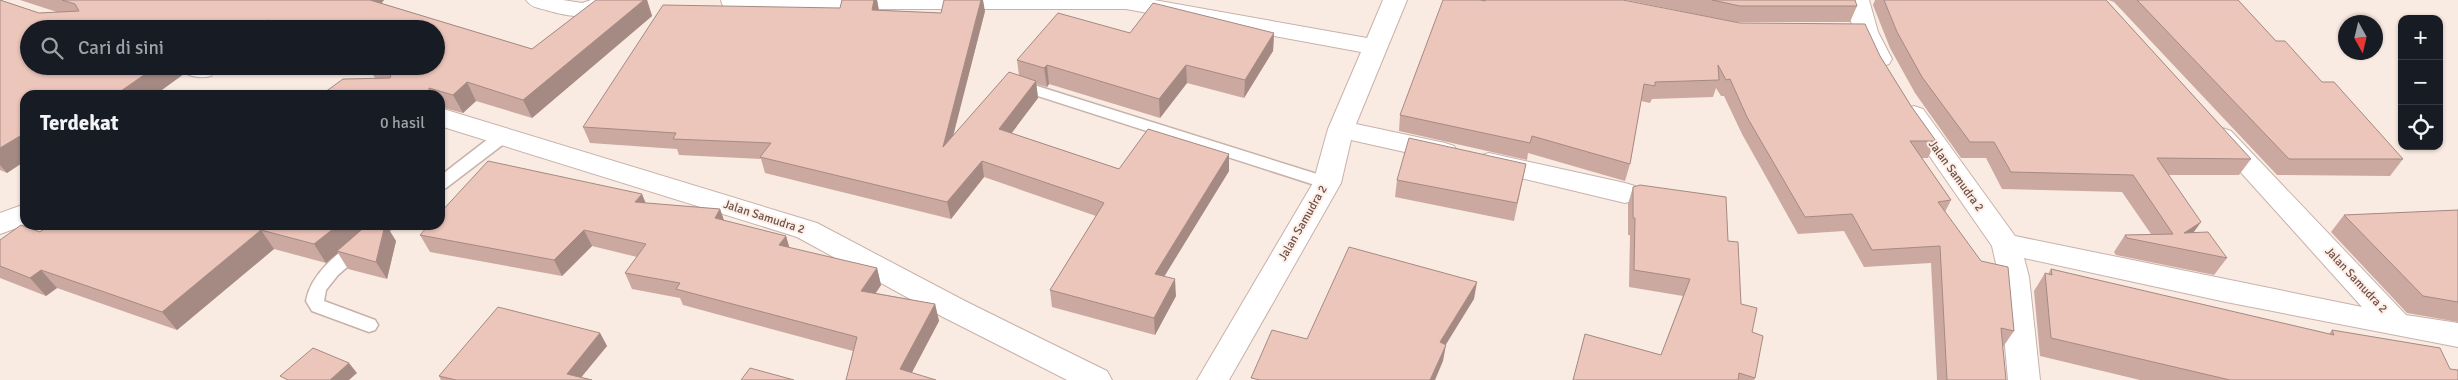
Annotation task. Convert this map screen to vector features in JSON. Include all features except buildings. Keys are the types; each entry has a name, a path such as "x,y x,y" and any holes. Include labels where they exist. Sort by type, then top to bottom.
{"street":[{"path":"538,0 577,12 595,8 607,0"},
{"path":"733,0 733,3 738,7 748,8 881,2 1126,2 1374,47"},
{"name":"Jalan Samudra 2","path":"1213,380 1326,183 1341,128 1395,0"},
{"name":"Jalan Samudra 2","path":"1857,0 1857,32 1935,148 2006,244 2014,277 2024,380"},
{"name":"Jalan Samudra 2","path":"2202,115 2397,324"},
{"name":"Jalan Samudra 2","path":"445,119 807,230 954,310 1096,380"},
{"path":"1341,128 1625,193"},
{"path":"0,224 20,216"},
{"name":"Jalan Samudra 2","path":"2006,244 2226,291 2397,324"},
{"path":"2397,324 2458,335"}],"lane":[{"path":"1018,86 1326,183"},
{"path":"445,180 503,136"},
{"path":"369,325 318,306 315,301 318,288 335,269 381,230"}]}
